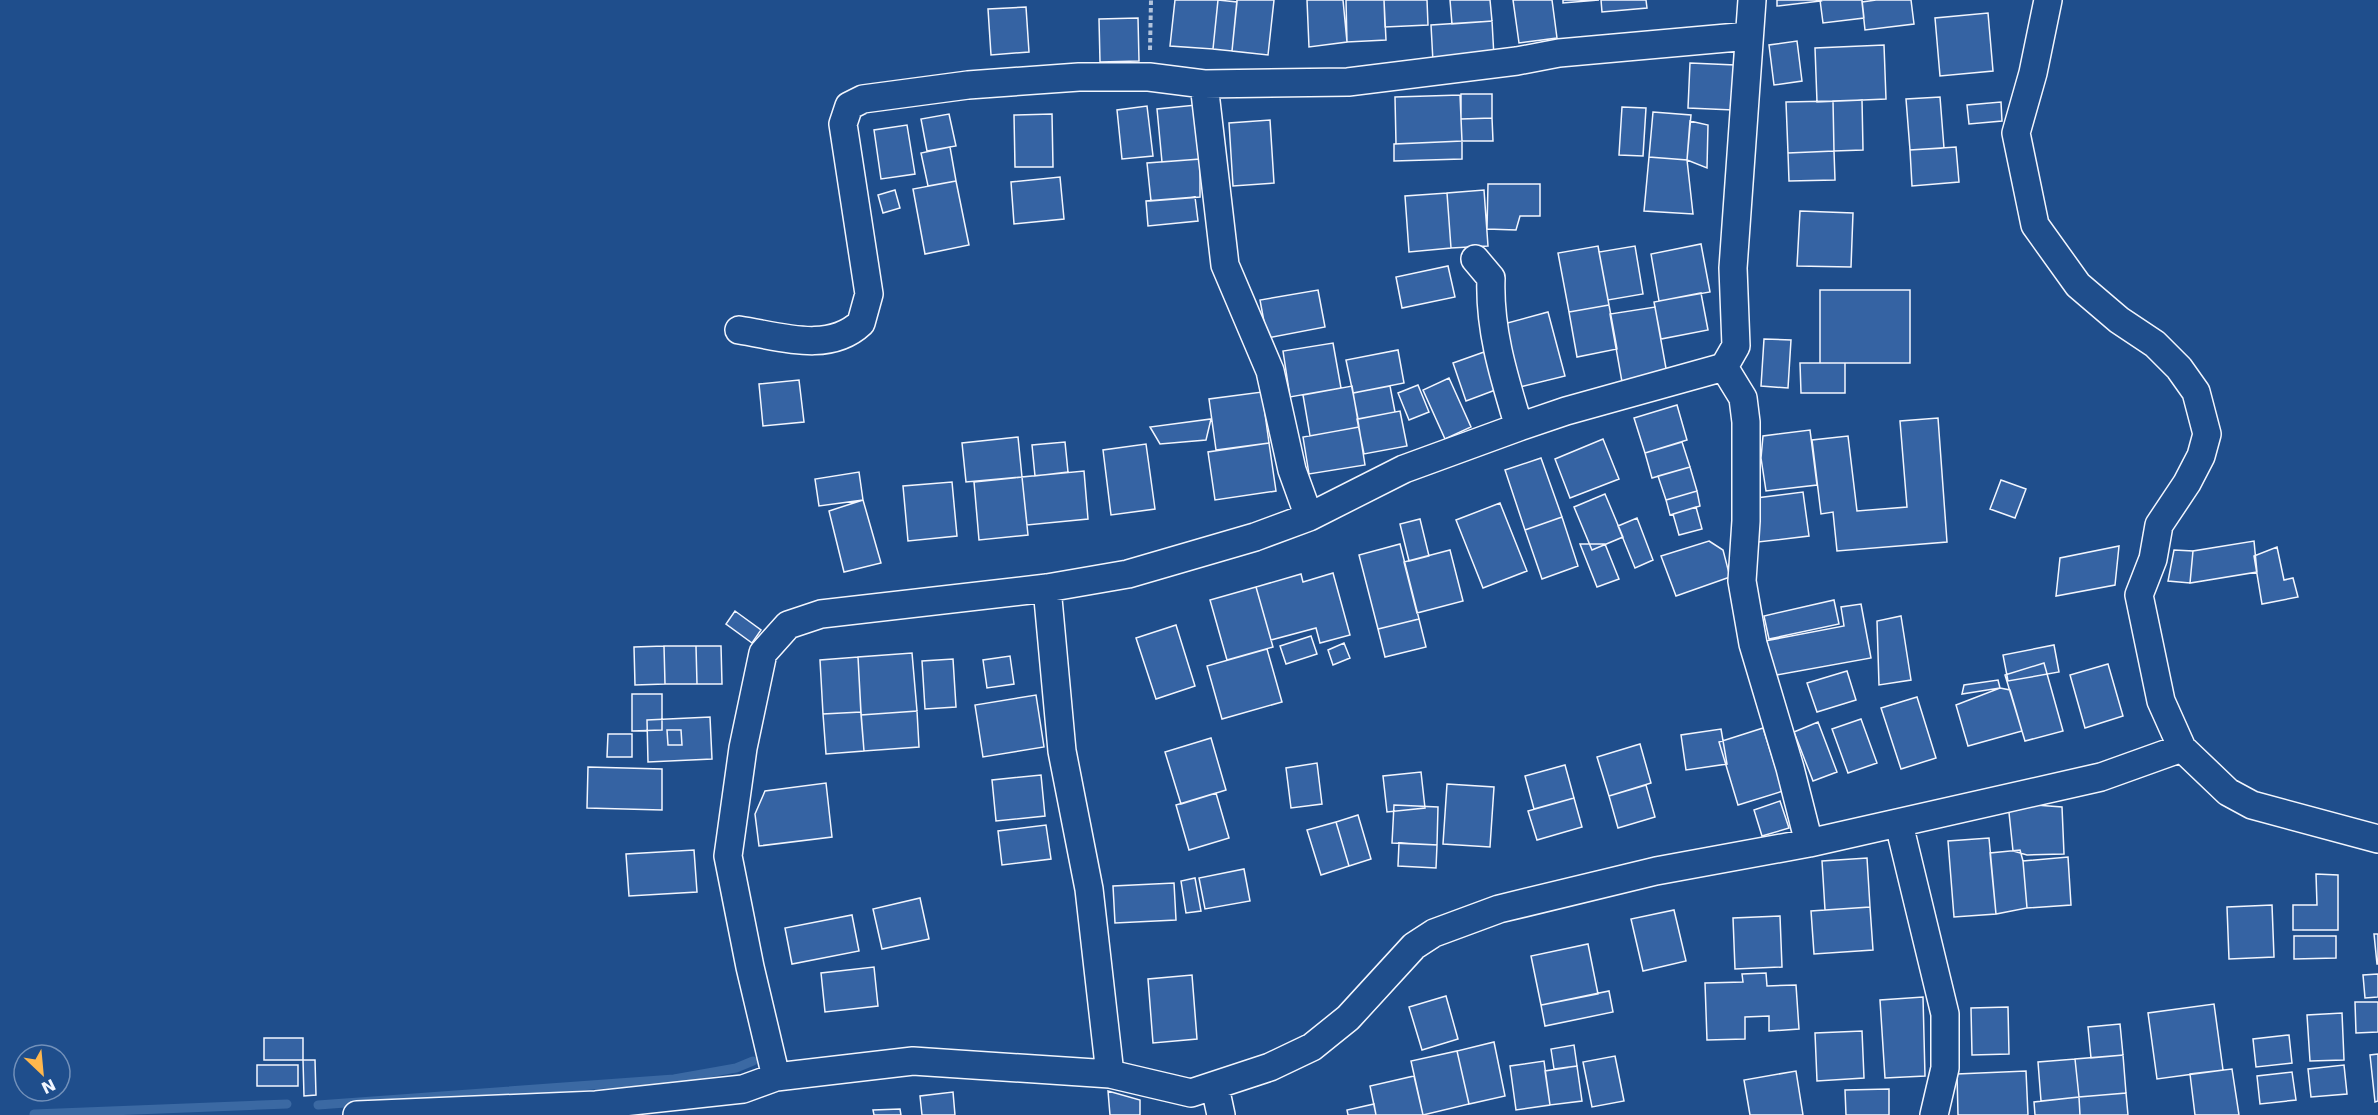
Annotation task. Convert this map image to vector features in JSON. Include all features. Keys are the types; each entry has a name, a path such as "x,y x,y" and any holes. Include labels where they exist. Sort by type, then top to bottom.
{"street":[{"path":"776,1077 750,967 729,856 742,748 763,652 788,625 821,614 1047,588 1128,574 1255,537 1309,517 1404,468 1566,411 1724,367 1736,346 1733,268 1752,0"},
{"path":"2048,0 2033,73 2016,133 2034,225 2078,285 2119,320 2156,344 2179,368 2196,392 2207,434 2200,456 2187,483 2159,525 2152,559 2139,595 2161,701 2182,748 2228,792 2252,805 2378,839"},
{"path":"740,330 820,342 840,337 861,323 869,294 843,124 849,106 863,99 968,85 1079,77 1149,77 1204,84 1348,82 1517,61 1559,53 1749,36"},
{"path":"1204,84 1226,265 1270,371 1292,470 1309,517"},
{"path":"1475,259 1491,278 1490,304 1496,351 1519,427"},
{"path":"1724,367 1743,398 1746,422 1746,521 1742,581 1753,644 1791,768 1809,843"},
{"path":"1047,588 1062,751 1089,889 1110,1074"},
{"path":"357,1115 596,1105 743,1089 776,1077 913,1061 1110,1074 1191,1093 1270,1068 1312,1047 1348,1018 1413,946 1434,933 1499,909 1656,871 1899,824 2101,777 2182,748"},
{"path":"1899,824 1945,1014 1945,1068 1934,1115"},
{"path":"1215,1087 1221,1115"}],"path":[{"path":"1149,77 1151,0"}],"building":[{"path":"1175,0 1218,0 1213,49 1170,46"},
{"path":"1218,0 1237,2 1232,51 1213,49"},
{"path":"1237,0 1274,0 1268,55 1232,51"},
{"path":"1307,0 1343,0 1347,42 1309,47"},
{"path":"1346,0 1384,0 1386,40 1347,42"},
{"path":"1384,0 1427,0 1428,25 1385,27"},
{"path":"1450,0 1490,0 1492,21 1452,24"},
{"path":"1513,0 1552,0 1557,38 1519,43"},
{"path":"1563,0 1599,0 1563,3"},
{"path":"1601,0 1646,0 1647,8 1602,12"},
{"path":"1777,0 1820,0 1821,1 1777,6"},
{"path":"1820,0 1862,0 1864,18 1823,23"},
{"path":"1911,0 1914,24 1865,30 1862,2"},
{"path":"1026,7 1029,52 991,55 988,9"},
{"path":"1988,13 1993,71 1940,76 1935,18"},
{"path":"1138,18 1139,61 1100,62 1099,19"},
{"path":"1492,21 1494,57 1433,62 1431,25"},
{"path":"1797,41 1802,81 1774,85 1769,45"},
{"path":"1884,45 1886,99 1817,102 1815,48"},
{"path":"1690,63 1735,65 1733,110 1688,108"},
{"path":"1461,94 1492,94 1492,118 1461,119"},
{"path":"1460,95 1462,141 1396,144 1395,97"},
{"path":"1940,97 1944,148 1910,150 1906,99"},
{"path":"1862,100 1863,150 1834,151 1833,101"},
{"path":"1833,101 1834,151 1788,153 1786,102"},
{"path":"2001,102 2002,121 1969,124 1967,105"},
{"path":"1196,105 1200,159 1162,162 1157,109"},
{"path":"1147,106 1153,156 1122,159 1117,110"},
{"path":"1622,107 1646,108 1643,156 1619,155"},
{"path":"1653,112 1691,115 1687,160 1649,157"},
{"path":"949,114 956,146 927,151 921,119"},
{"path":"1052,114 1053,167 1015,167 1014,115"},
{"path":"1492,118 1493,141 1462,141 1461,119"},
{"path":"1270,120 1274,183 1233,186 1229,123"},
{"path":"1690,121 1708,125 1707,168 1687,160"},
{"path":"907,125 915,174 881,179 874,130"},
{"path":"1462,141 1462,159 1394,161 1394,144"},
{"path":"950,147 956,181 928,186 921,153"},
{"path":"1956,147 1959,182 1912,186 1910,150"},
{"path":"1834,151 1835,180 1789,181 1788,153"},
{"path":"1649,157 1687,160 1693,214 1644,211"},
{"path":"1200,159 1200,197 1151,201 1147,163"},
{"path":"1060,177 1064,219 1014,224 1011,182"},
{"path":"956,181 969,245 925,254 913,189"},
{"path":"1488,184 1540,184 1540,216 1520,216 1516,230 1487,229"},
{"path":"895,190 900,208 883,213 878,195"},
{"path":"1484,190 1488,246 1451,248 1447,193"},
{"path":"1447,193 1451,248 1409,252 1405,196"},
{"path":"1195,197 1198,221 1148,226 1146,201"},
{"path":"1800,211 1853,213 1851,267 1797,266"},
{"path":"1701,244 1710,292 1659,301 1651,254"},
{"path":"1598,246 1609,305 1569,312 1558,253"},
{"path":"1635,246 1643,294 1608,300 1599,252"},
{"path":"1448,266 1455,297 1402,308 1396,277"},
{"path":"1318,290 1325,327 1267,338 1260,300"},
{"path":"1820,290 1910,290 1910,363 1820,363"},
{"path":"1701,293 1708,330 1661,339 1654,302"},
{"path":"1609,305 1617,349 1577,357 1569,312"},
{"path":"1655,307 1667,374 1622,382 1610,314"},
{"path":"1548,312 1565,376 1516,388 1500,325"},
{"path":"1764,339 1791,340 1788,388 1761,386"},
{"path":"1333,343 1341,388 1290,397 1283,351"},
{"path":"1398,350 1404,383 1353,393 1346,360"},
{"path":"1484,352 1498,389 1466,401 1453,363"},
{"path":"1800,363 1845,363 1845,393 1801,393"},
{"path":"1449,378 1471,427 1445,439 1423,390"},
{"path":"799,380 804,422 763,426 759,384"},
{"path":"1418,385 1429,412 1409,420 1398,393"},
{"path":"1352,386 1359,427 1310,436 1303,395"},
{"path":"1390,386 1395,412 1358,419 1353,393"},
{"path":"1262,392 1269,443 1216,450 1209,399"},
{"path":"1677,405 1687,440 1645,453 1634,418"},
{"path":"1400,411 1407,446 1364,454 1357,419"},
{"path":"1938,418 1947,542 1837,551 1833,512 1821,514 1812,440 1848,436 1857,511 1907,507 1900,421"},
{"path":"1211,419 1206,440 1160,444 1150,427"},
{"path":"1359,427 1365,465 1309,474 1303,437"},
{"path":"1810,430 1817,485 1766,491 1761,458 1763,436"},
{"path":"1018,437 1022,477 966,482 962,443"},
{"path":"1603,439 1619,479 1570,498 1555,459"},
{"path":"1065,442 1068,472 1035,476 1032,445"},
{"path":"1682,442 1690,467 1652,478 1645,453"},
{"path":"1269,443 1276,491 1215,500 1208,452"},
{"path":"1146,444 1155,509 1111,515 1103,450"},
{"path":"1541,458 1562,517 1525,530 1505,470"},
{"path":"1690,467 1697,491 1666,500 1658,476"},
{"path":"1084,471 1088,519 1027,525 1022,477"},
{"path":"859,472 863,500 819,506 815,479"},
{"path":"1022,477 1028,535 979,540 974,482"},
{"path":"2001,480 2026,489 2015,518 1990,509"},
{"path":"952,482 957,536 908,541 903,486"},
{"path":"1697,491 1700,506 1670,515 1666,500"},
{"path":"1803,492 1809,536 1758,542 1756,498"},
{"path":"1605,494 1623,537 1592,550 1574,507"},
{"path":"863,500 881,563 844,572 829,511"},
{"path":"1500,503 1527,571 1483,588 1456,520"},
{"path":"1696,507 1702,529 1679,535 1673,514"},
{"path":"1562,517 1578,566 1542,579 1525,530"},
{"path":"1637,518 1653,560 1635,568 1618,526"},
{"path":"1420,519 1429,556 1409,561 1400,524"},
{"path":"1709,541 1723,550 1730,577 1676,596 1661,556"},
{"path":"2254,541 2257,572 2190,583 2193,551"},
{"path":"1400,544 1419,619 1378,629 1359,555"},
{"path":"1580,544 1605,544 1619,579 1597,587"},
{"path":"2119,546 2115,585 2056,596 2060,558"},
{"path":"2277,547 2284,580 2293,578 2298,597 2262,604 2254,556"},
{"path":"1450,550 1463,601 1417,613 1404,562"},
{"path":"2174,550 2193,551 2190,583 2168,581"},
{"path":"1333,573 1350,635 1320,643 1316,628 1271,640 1256,587 1301,574 1303,582"},
{"path":"1256,587 1273,647 1227,660 1210,600"},
{"path":"1834,600 1839,624 1769,639 1764,616"},
{"path":"1861,604 1871,658 1771,676 1765,641 1844,626 1841,607"},
{"path":"735,611 761,630 752,643 726,624"},
{"path":"1901,616 1911,680 1879,685 1877,621"},
{"path":"1419,619 1426,647 1385,657 1378,629"},
{"path":"1176,625 1195,686 1156,699 1136,638"},
{"path":"1311,636 1317,654 1286,664 1280,646"},
{"path":"1344,643 1350,658 1333,665 1328,650"},
{"path":"2054,645 2059,672 2008,681 2003,655"},
{"path":"664,646 696,646 697,684 665,684"},
{"path":"664,646 665,684 635,685 634,647"},
{"path":"696,646 721,646 722,684 697,684"},
{"path":"1267,649 1282,702 1222,719 1207,666"},
{"path":"912,653 917,711 861,715 858,657"},
{"path":"1010,656 1014,684 987,688 983,660"},
{"path":"858,657 861,712 823,714 820,660"},
{"path":"953,659 956,707 925,709 922,661"},
{"path":"2044,663 2063,731 2025,741 2005,675"},
{"path":"2108,664 2123,716 2085,728 2070,675"},
{"path":"1847,671 1856,700 1817,712 1807,683"},
{"path":"1998,680 2000,688 1962,694 1964,685"},
{"path":"2000,688 2010,690 2022,731 1968,746 1956,705"},
{"path":"632,694 662,694 662,730 632,731"},
{"path":"1036,695 1044,747 983,757 975,705"},
{"path":"1917,697 1936,758 1901,769 1881,708"},
{"path":"917,711 919,747 864,751 861,715"},
{"path":"861,712 864,751 826,754 823,714"},
{"path":"710,717 712,759 648,762 647,720"},
{"path":"1861,719 1877,763 1848,773 1832,729"},
{"path":"1818,722 1837,772 1813,781 1794,732"},
{"path":"1763,728 1783,791 1738,805 1719,742"},
{"path":"1721,729 1727,764 1686,770 1681,735"},
{"path":"667,730 681,730 682,745 668,745"},
{"path":"608,734 632,734 632,757 607,757"},
{"path":"1211,738 1226,790 1181,804 1165,752"},
{"path":"1640,744 1651,783 1609,796 1597,757"},
{"path":"1317,763 1322,804 1291,808 1286,768"},
{"path":"1565,765 1574,798 1534,809 1525,776"},
{"path":"588,767 662,769 662,810 587,808"},
{"path":"1421,772 1425,808 1387,812 1383,776"},
{"path":"1041,775 1045,816 996,821 992,780"},
{"path":"826,783 832,837 759,846 755,814 765,791"},
{"path":"1447,784 1494,787 1490,847 1443,844"},
{"path":"1646,785 1655,817 1618,828 1609,796"},
{"path":"1216,793 1229,838 1189,850 1176,805"},
{"path":"1574,798 1582,827 1537,840 1528,811"},
{"path":"1780,801 1789,828 1762,836 1754,810"},
{"path":"2008,803 2062,807 2064,854 2027,855 2013,851"},
{"path":"1394,805 1438,807 1437,845 1392,843"},
{"path":"1358,815 1371,859 1349,866 1336,822"},
{"path":"1336,822 1349,866 1321,875 1307,830"},
{"path":"1046,825 1051,859 1002,865 998,831"},
{"path":"1989,838 1996,914 1954,917 1948,841"},
{"path":"1399,843 1437,845 1436,868 1398,866"},
{"path":"694,850 697,892 629,896 626,854"},
{"path":"2020,850 2027,908 1996,914 1990,853"},
{"path":"2068,857 2071,905 2027,908 2023,861"},
{"path":"1867,858 1870,907 1825,910 1822,861"},
{"path":"1244,869 1250,901 1205,909 1199,878"},
{"path":"2316,874 2338,875 2338,930 2293,930 2293,905 2317,905"},
{"path":"1195,878 1201,911 1186,913 1181,881"},
{"path":"1174,883 1176,920 1115,923 1113,886"},
{"path":"920,898 929,939 882,949 873,909"},
{"path":"2272,905 2274,957 2229,959 2227,907"},
{"path":"1870,907 1873,950 1814,954 1811,911"},
{"path":"1674,910 1686,961 1643,971 1631,919"},
{"path":"852,915 859,951 792,964 785,928"},
{"path":"1780,916 1782,967 1735,969 1733,918"},
{"path":"2374,934 2378,934 2378,964 2377,964"},
{"path":"2294,936 2336,936 2336,958 2294,959"},
{"path":"1588,944 1598,994 1541,1005 1531,956"},
{"path":"874,967 878,1006 825,1012 821,973"},
{"path":"1766,973 1767,986 1796,985 1799,1029 1769,1031 1769,1016 1745,1017 1745,1039 1707,1040 1705,983 1743,982 1742,974"},
{"path":"2378,974 2378,997 2365,998 2363,975"},
{"path":"1192,975 1197,1039 1153,1043 1148,979"},
{"path":"1609,991 1613,1012 1545,1026 1541,1005"},
{"path":"1446,996 1458,1039 1422,1050 1409,1007"},
{"path":"1923,997 1925,1076 1885,1078 1880,1000"},
{"path":"2355,1002 2378,1002 2378,1032 2356,1033"},
{"path":"2214,1004 2223,1070 2157,1079 2148,1013"},
{"path":"2008,1007 2009,1054 1972,1055 1971,1008"},
{"path":"2342,1013 2344,1060 2310,1061 2307,1015"},
{"path":"2120,1024 2123,1055 2091,1058 2088,1027"},
{"path":"1862,1031 1864,1078 1817,1081 1815,1033"},
{"path":"2289,1035 2292,1063 2256,1067 2253,1039"},
{"path":"264,1038 303,1038 303,1060 264,1060"},
{"path":"1494,1042 1505,1096 1469,1104 1457,1051"},
{"path":"1574,1045 1577,1066 1554,1069 1551,1049"},
{"path":"1457,1051 1469,1104 1423,1115 1411,1061"},
{"path":"2378,1054 2378,1101 2375,1102 2370,1055"},
{"path":"2123,1055 2126,1093 2079,1097 2075,1059"},
{"path":"1615,1056 1624,1101 1592,1107 1583,1062"},
{"path":"2075,1059 2079,1097 2041,1101 2038,1062"},
{"path":"303,1060 315,1060 316,1095 304,1096"},
{"path":"1544,1061 1550,1105 1516,1110 1510,1066"},
{"path":"257,1065 298,1065 298,1086 257,1086"},
{"path":"2344,1065 2347,1094 2311,1097 2308,1069"},
{"path":"1577,1066 1582,1101 1550,1105 1545,1071"},
{"path":"2232,1069 2239,1115 2195,1115 2190,1074"},
{"path":"1796,1071 1803,1115 1750,1115 1744,1080"},
{"path":"2026,1071 2028,1115 1958,1115 1957,1074"},
{"path":"2292,1072 2296,1100 2260,1104 2257,1076"},
{"path":"1414,1076 1423,1115 1376,1115 1370,1086"},
{"path":"1889,1089 1889,1115 1846,1115 1845,1090"},
{"path":"1108,1091 1140,1100 1140,1115 1110,1115"},
{"path":"953,1092 955,1115 922,1115 920,1096"},
{"path":"2126,1093 2128,1115 2080,1115 2079,1097"},
{"path":"2079,1097 2080,1115 2035,1115 2034,1102"},
{"path":"1374,1104 1376,1115 1348,1115 1347,1110"},
{"path":"900,1109 901,1115 874,1115 873,1110"}],"waterway":[{"path":"318,1105 674,1079 736,1068 753,1061"},
{"path":"34,1114 287,1104"}]}
